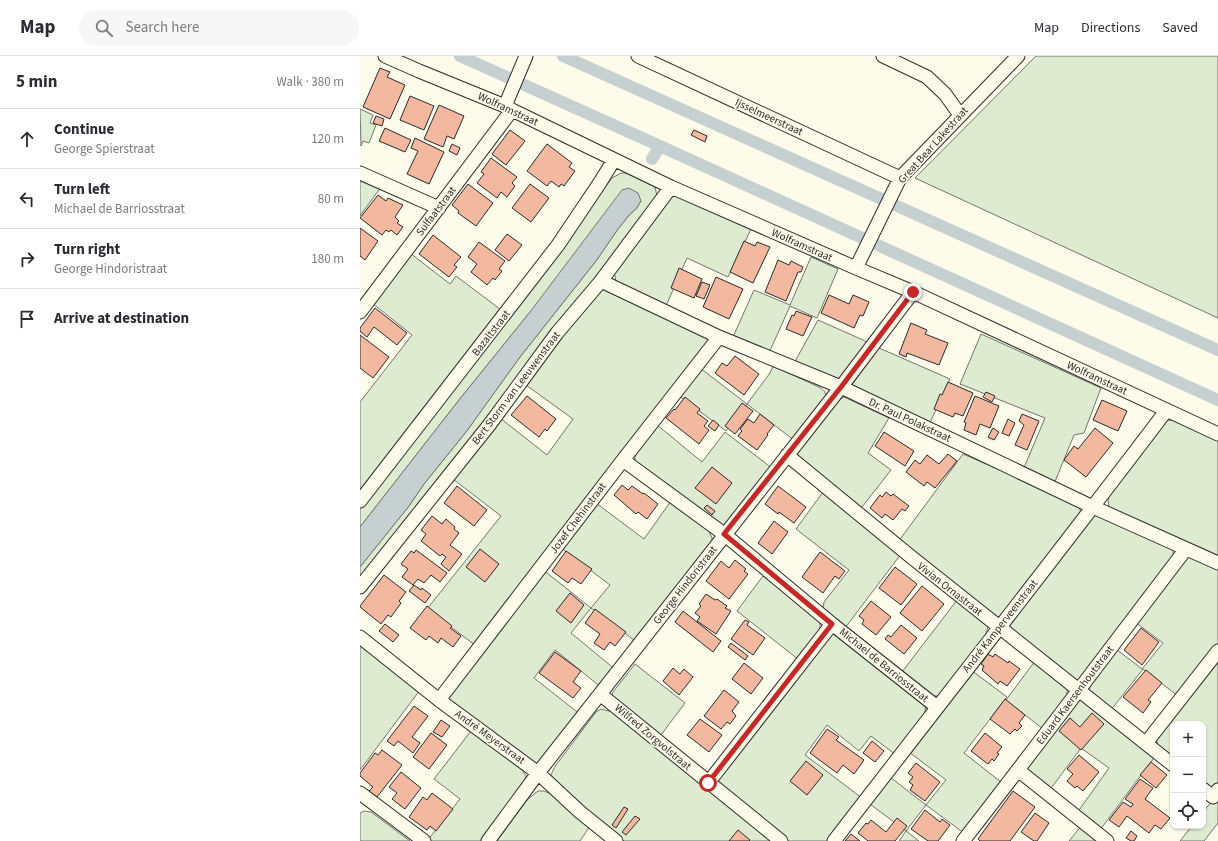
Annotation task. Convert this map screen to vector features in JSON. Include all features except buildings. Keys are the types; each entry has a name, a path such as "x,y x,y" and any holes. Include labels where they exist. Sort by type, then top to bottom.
{"street":[{"name":"Wolframstraat","path":"385,56 419,71 508,105 614,160 671,187 858,264 913,292 1218,434"},
{"name":"Sulfaatstraat","path":"360,312 439,208 508,105 526,56"},
{"name":"Ijsselmeerstraat","path":"638,56 900,178"},
{"path":"883,56 927,77 945,94 960,115"},
{"name":"Great Bear Lakestraat","path":"858,264 900,178 1018,56"},
{"name":"Bazaltstraat","path":"360,501 558,245 614,160"},
{"path":"360,173 439,208"},
{"name":"Bert Storm van Leeuwenstraat","path":"360,587 490,424 557,333 601,281 671,187"},
{"name":"Dr. Paul Polakstraat","path":"601,281 719,337 841,387 1093,507 1218,563"},
{"name":"George Hindoristraat","path":"488,841 538,773 724,534 841,387 913,292"},
{"name":"Jozef Chehinstraat","path":"439,700 719,337"},
{"name":"André Kamperveenstraat","path":"834,841 1166,411"},
{"name":"Vivian Ornastraat","path":"787,455 903,551 1170,763"},
{"name":"Michael de Barriosstraat","path":"623,460 724,534 832,624 937,708"},
{"name":"Eduard Kaersenhoutstraat","path":"963,841 1186,549"},
{"path":"708,783 832,624"},
{"name":"André Meyerstraat","path":"360,637 439,700 538,773 580,812 616,841"},
{"path":"1146,743 1218,651"},
{"name":"Wilfred Zorgvolstraat","path":"600,694 781,841"},
{"path":"1018,770 1107,841"},
{"path":"360,793 424,841"}],"green space":[{"path":"1036,56 1218,56 1218,318 915,178"},
{"path":"360,109 373,115 370,123 376,125 369,143 363,141 361,146"},
{"path":"621,173 626,173 655,187 657,196 656,200 360,582 360,567 466,432 520,357 596,261 618,229 636,209 641,201 530,312 360,527 360,509 417,437 612,178"},
{"path":"360,178 381,187 360,216"},
{"path":"673,195 751,229 728,277 687,258 666,306 616,282 614,271"},
{"path":"410,253 450,284 456,276 500,309 360,493 360,402 412,335 372,303"},
{"path":"811,257 838,269 817,318 790,306 769,353 733,337 754,290 790,305"},
{"path":"605,287 708,339 709,344 475,645 427,609 501,516 453,479 500,418 547,455 573,419 526,385 548,353"},
{"path":"818,320 869,344 842,382 793,365"},
{"path":"981,334 1101,388 1084,433 1074,435 1054,484 1023,470 1045,418 960,384"},
{"path":"879,348 950,379 928,427 851,386"},
{"path":"773,366 819,387 825,392 826,395 826,400 795,441 747,404 770,373"},
{"path":"700,368 747,404 726,431 678,395"},
{"path":"844,397 889,418 868,453 891,470 859,511 796,458 799,451 839,400"},
{"path":"1167,420 1176,421 1218,440 1218,560 1109,507 1108,500 1110,492"},
{"path":"656,424 702,462 725,432 773,469 725,527 719,527 640,467 635,461 635,455"},
{"path":"963,454 1076,503 1080,510 1079,518 1003,613 997,618 898,542"},
{"path":"823,492 901,554 845,628 823,611 824,602 849,570 796,529"},
{"path":"671,501 709,531 712,538 712,545 638,643 591,608 610,585 561,548 596,503 644,539"},
{"path":"1097,514 1169,545 1173,550 1173,556 1079,682 1004,628 1090,518"},
{"path":"1189,557 1194,557 1218,567 1218,645 1178,696 1143,669 1111,710 1090,694 1089,688 1116,649 1142,669 1163,643 1135,622 1184,560"},
{"path":"542,569 591,608 571,633 616,670 602,688 555,650 534,678 581,715 536,768 449,702 449,695"},
{"path":"763,576 817,618 820,623 820,630 799,660 737,611"},
{"path":"957,600 988,626 987,631 985,636 940,696 933,696 902,672"},
{"path":"836,633 926,706 924,717 896,755 871,736 859,751 827,725 805,755 862,798 829,841 787,841 721,788 718,779 830,634"},
{"path":"360,643 420,690 360,770"},
{"path":"1218,656 1218,785 1209,788 1206,786 1206,721 1170,721 1170,758 1158,748 1156,736"},
{"path":"1035,661 1067,687 1067,693 1063,704 1043,729 1006,700"},
{"path":"635,664 685,703 658,739 611,698 613,692"},
{"path":"971,670 1007,697 964,753 1001,782 964,833 926,805 946,780 909,752"},
{"path":"1081,697 1156,755 1100,830 1077,813 1109,768 1081,748 1049,791 1026,773 1026,764"},
{"path":"601,709 613,712 774,841 624,841 552,785 551,782 551,775 556,765 596,712"},
{"path":"471,731 522,770 526,776 527,783 486,841 427,841 460,799 434,779"},
{"path":"890,777 926,805 906,831 870,804"},
{"path":"538,791 544,791 551,794 590,826 580,841 497,841 527,800"},
{"path":"1218,794 1218,823 1204,841 1180,841 1190,829 1206,829 1206,808"},
{"path":"364,811 371,812 410,841 360,841 360,813"},
{"path":"1082,825 1102,841 1069,841"},
{"path":"906,831 919,841 899,841"}],"shaded area":[{"path":"629,188 638,193 641,201 636,209 618,229 596,261 520,357 466,432 360,567 360,527 530,312 622,190"}],"waterway":[{"path":"460,56 1218,400"},
{"path":"563,56 1218,350"},
{"path":"652,159 660,146"}],"route":[{"path":"708,783 832,624 724,534 841,387 913,292"}]}
